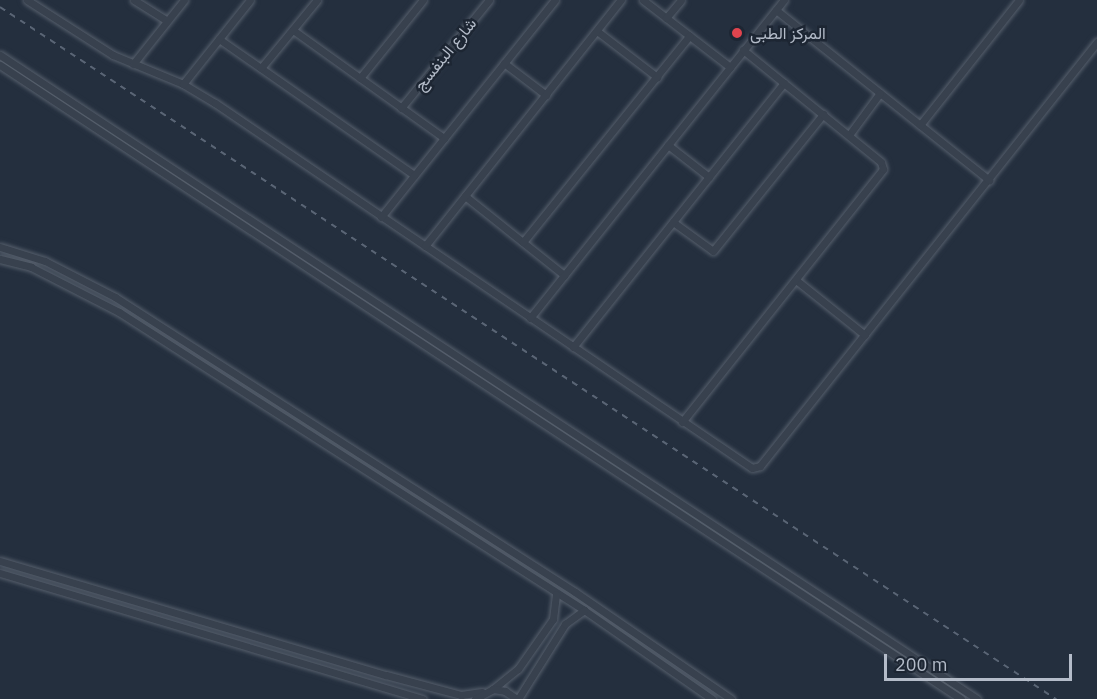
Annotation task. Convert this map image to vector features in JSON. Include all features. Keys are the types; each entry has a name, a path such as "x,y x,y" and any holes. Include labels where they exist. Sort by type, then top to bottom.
{"street":[{"path":"27,0 132,64 183,84 749,467 757,467 865,335 1097,42"},
{"path":"134,0 167,21"},
{"path":"132,64 184,0"},
{"path":"183,84 250,0"},
{"path":"261,68 317,0"},
{"path":"360,78 423,0"},
{"name":"شارع البنفسج","path":"402,108 489,0"},
{"path":"381,216 555,0"},
{"path":"425,246 621,0"},
{"path":"643,0 730,67"},
{"path":"666,18 681,0"},
{"path":"530,318 784,0"},
{"path":"920,125 1019,0"},
{"path":"776,10 989,180"},
{"path":"292,30 444,138"},
{"path":"597,30 657,77"},
{"path":"523,242 689,36"},
{"path":"219,39 414,175"},
{"path":"682,422 883,169 881,162 744,50"},
{"path":"0,55 977,699"},
{"path":"504,63 546,95"},
{"path":"0,65 961,699"},
{"path":"573,347 784,83"},
{"path":"849,135 880,93"},
{"path":"673,222 714,251 823,114"},
{"path":"668,146 709,177"},
{"path":"465,196 564,275"},
{"path":"0,247 34,257 93,285 497,542 731,699"},
{"path":"0,259 31,267 87,295 584,610 712,699"},
{"path":"796,280 865,335"},
{"path":"87,295 93,285"},
{"path":"490,551 497,542"},
{"path":"0,561 460,695 493,689 519,669 553,619 556,594"},
{"path":"0,573 423,699"},
{"path":"493,689 506,691 517,699 565,624 584,610"},
{"path":"610,630 616,621"},
{"path":"381,686 386,675"},
{"path":"475,699 482,692"}],"railway":[{"path":"0,7 1056,699"}],"place":[{"name":"المركز الطبى","path":"737,33"}]}
